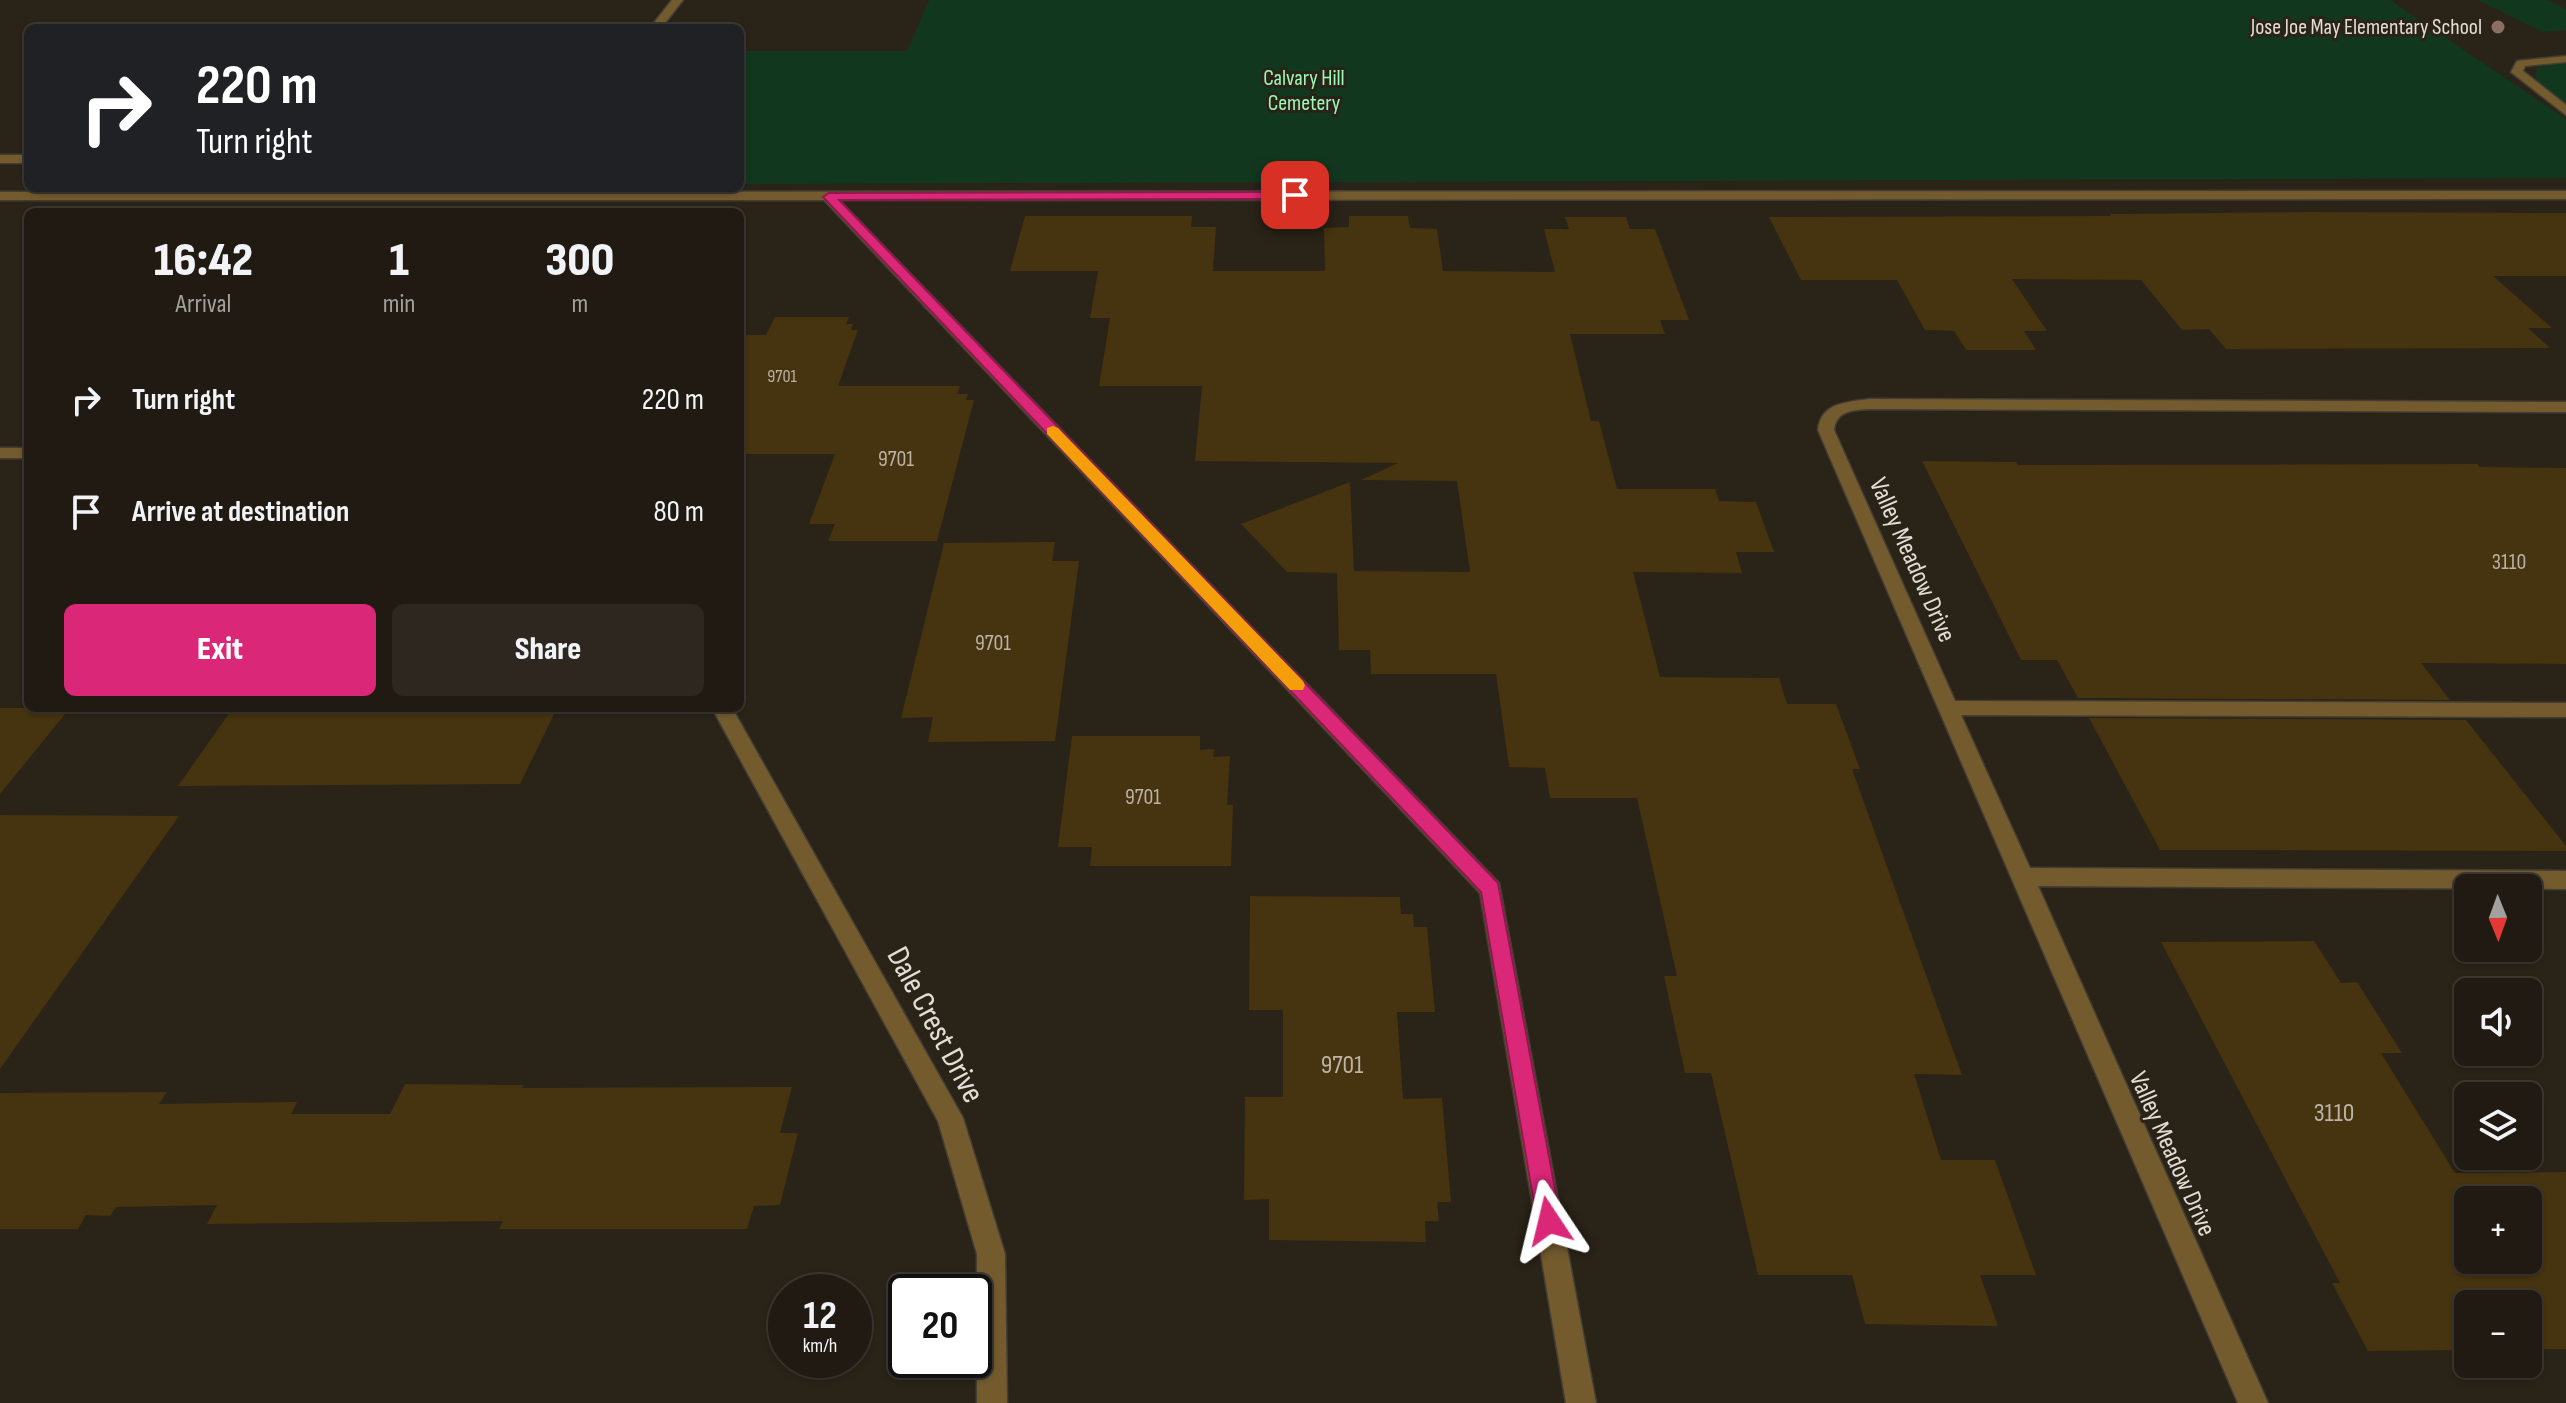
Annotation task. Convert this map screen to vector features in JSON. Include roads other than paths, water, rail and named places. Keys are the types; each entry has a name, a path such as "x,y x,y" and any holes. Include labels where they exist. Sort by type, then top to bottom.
{"street":[{"path":"658,24 678,0"},
{"path":"2566,59 2521,63 2517,72 2566,111"},
{"path":"0,159 24,159"},
{"path":"0,196 2566,195"},
{"path":"829,197 1491,889 1581,1403"},
{"name":"Valley Meadow Drive","path":"2253,1403 1826,430 1827,421 1841,407 1870,404 2566,407"},
{"path":"0,453 24,453"},
{"path":"1949,708 2566,710"},
{"name":"Dale Crest Drive","path":"724,712 950,1118 991,1254 992,1403"},
{"path":"2022,877 2566,880"}],"place":[{"name":"Jose Joe May Elementary School","path":"2498,27"}],"park label":[{"name":"Calvary Hill Cemetery","path":"1304,90"}]}
